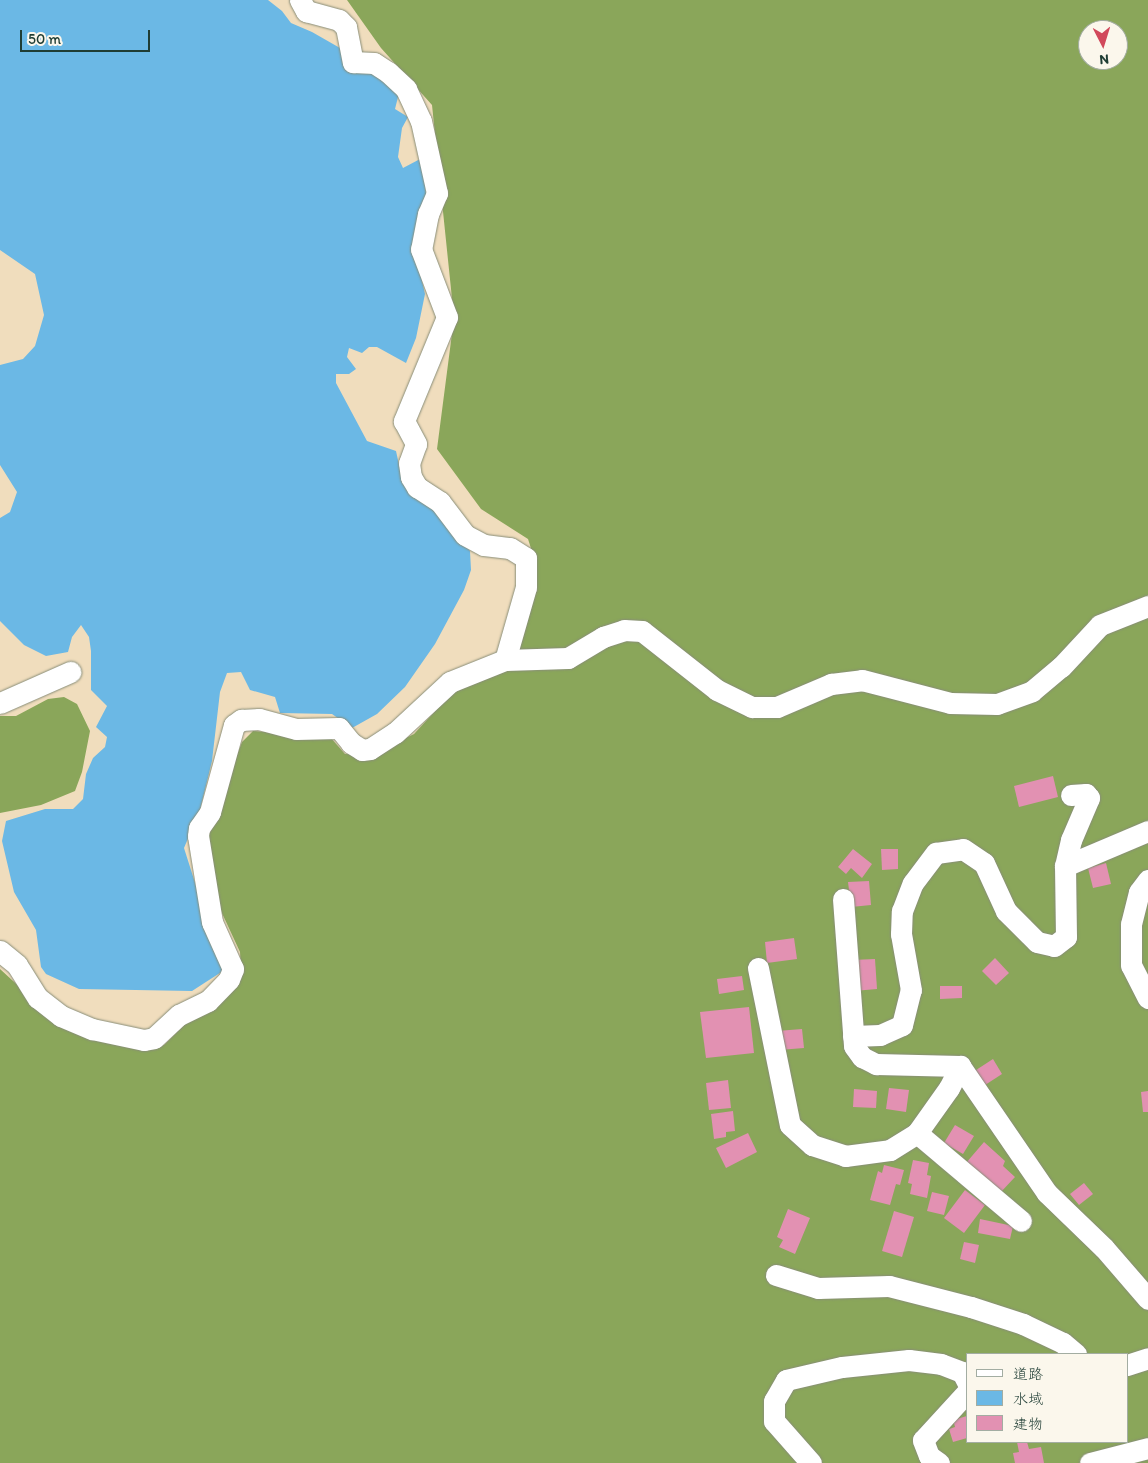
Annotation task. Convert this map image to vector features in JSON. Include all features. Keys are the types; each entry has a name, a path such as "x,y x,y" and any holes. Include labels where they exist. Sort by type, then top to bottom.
{"street":[{"path":"300,0 306,11 339,20 346,27 354,62 374,63 388,72 406,89 421,121 437,193 428,214 421,248 447,317 404,421 416,444 409,463 411,477 417,488 440,502 465,535 484,545 510,548 526,558 526,587 505,660"},
{"path":"0,951 16,965 38,998 61,1016 92,1029 144,1040 154,1038 179,1016 208,1001 229,979 233,969 212,922 198,836 199,828 210,812 234,725 249,718 296,729 339,728 351,743 362,750 370,749 395,733 450,682 505,660 568,658 603,637 624,630 642,631 717,690 752,707 777,707 831,684 862,680 950,703 997,704 1032,691 1061,667 1100,625 1148,606"},
{"path":"0,703 70,672"},
{"path":"853,1036 880,1035 902,1025 911,990 902,934 902,911 913,883 936,852 963,849 984,862 1006,911 1037,942 1054,946 1066,937 1065,866 1071,840 1089,798 1086,794 1071,795"},
{"path":"1065,866 1148,831"},
{"path":"1148,880 1139,892 1131,924 1131,965 1148,998"},
{"path":"843,899 854,1046 862,1057 876,1064 960,1066"},
{"path":"758,968 790,1125 812,1145 845,1156 890,1150 917,1133 949,1088 960,1066"},
{"path":"960,1066 1047,1192 1104,1248 1148,1300"},
{"path":"917,1133 1021,1220"},
{"path":"776,1275 818,1288 889,1286 971,1307 1023,1324 1063,1343 1075,1353"},
{"path":"1128,1365 1148,1358"},
{"path":"811,1463 774,1421 774,1400 786,1380 842,1367 908,1360 941,1364 962,1372 966,1380"},
{"path":"939,1463 929,1456 924,1440 966,1393"},
{"path":"1090,1463 1148,1448"}],"green space":[{"path":"347,0 1148,0 1148,1463 0,1463 0,969 50,1015 155,1047 164,1045 241,969 240,952 221,911 207,839 219,813 227,781 242,742 253,731 331,738 345,754 372,755 414,734 450,695 516,659 537,567 528,539 481,509 437,449 454,318 432,105 381,48"},
{"path":"64,697 77,704 90,731 82,772 75,791 41,805 0,813 0,716 16,716 48,699"}],"water":[{"path":"0,0 268,0 282,11 291,23 312,32 375,68 400,89 395,109 408,117 402,128 398,157 403,168 422,158 427,202 417,258 425,294 416,338 406,363 377,347 369,347 362,353 349,348 347,357 356,369 349,374 336,374 336,383 367,441 396,451 403,483 430,504 470,551 471,570 464,590 435,644 405,687 377,714 352,728 332,714 280,713 275,697 250,690 241,672 227,673 220,692 212,761 200,810 184,848 223,971 192,991 79,989 46,974 41,967 36,930 14,892 2,841 6,821 45,809 73,809 83,799 86,774 93,758 105,747 107,737 96,727 107,706 91,690 89,637 81,625 72,637 68,652 46,656 24,645 0,621 0,518 10,512 17,492 0,465 0,365 23,359 35,346 44,315 35,274 0,250"}],"building":[{"path":"1053,776 1058,797 1019,807 1014,786"},
{"path":"853,849 872,864 862,878 851,868 846,874 838,867"},
{"path":"881,849 898,849 898,869 882,870"},
{"path":"1106,863 1111,884 1093,888 1088,868"},
{"path":"869,881 871,905 851,907 848,882"},
{"path":"794,938 797,959 767,963 765,942"},
{"path":"995,958 1009,973 996,985 982,971"},
{"path":"875,959 877,989 854,991 852,960"},
{"path":"742,976 744,990 719,994 717,979"},
{"path":"940,986 962,986 962,998 940,999"},
{"path":"749,1007 754,1053 706,1058 700,1012"},
{"path":"802,1029 804,1048 779,1050 777,1031"},
{"path":"993,1059 1002,1074 982,1087 973,1072"},
{"path":"728,1080 731,1108 709,1110 706,1083"},
{"path":"889,1088 909,1090 906,1112 886,1109"},
{"path":"854,1089 877,1091 876,1108 853,1107"},
{"path":"1148,1091 1148,1112 1143,1112 1141,1092"},
{"path":"733,1111 735,1131 726,1132 726,1137 714,1139 711,1114"},
{"path":"955,1125 974,1136 963,1154 944,1143"},
{"path":"748,1133 757,1152 726,1168 716,1148"},
{"path":"984,1142 1005,1161 1003,1166 1015,1177 1000,1193 966,1163"},
{"path":"913,1160 929,1163 927,1175 931,1176 927,1198 910,1194 912,1184 908,1183"},
{"path":"884,1165 904,1170 900,1185 896,1184 890,1205 870,1200 878,1171 882,1173"},
{"path":"1084,1183 1093,1194 1079,1205 1070,1194"},
{"path":"965,1190 985,1205 964,1233 944,1218"},
{"path":"932,1192 949,1196 944,1215 927,1211"},
{"path":"788,1209 810,1218 795,1254 779,1247 783,1240 777,1237"},
{"path":"894,1211 914,1217 902,1257 882,1251"},
{"path":"980,1219 1013,1226 1010,1239 978,1233"},
{"path":"964,1242 979,1245 975,1263 960,1259"},
{"path":"966,1416 966,1438 953,1442 949,1429 955,1427 953,1420"},
{"path":"1017,1443 1027,1443 1029,1449 1041,1447 1044,1463 1015,1463 1013,1453 1019,1452"}]}
